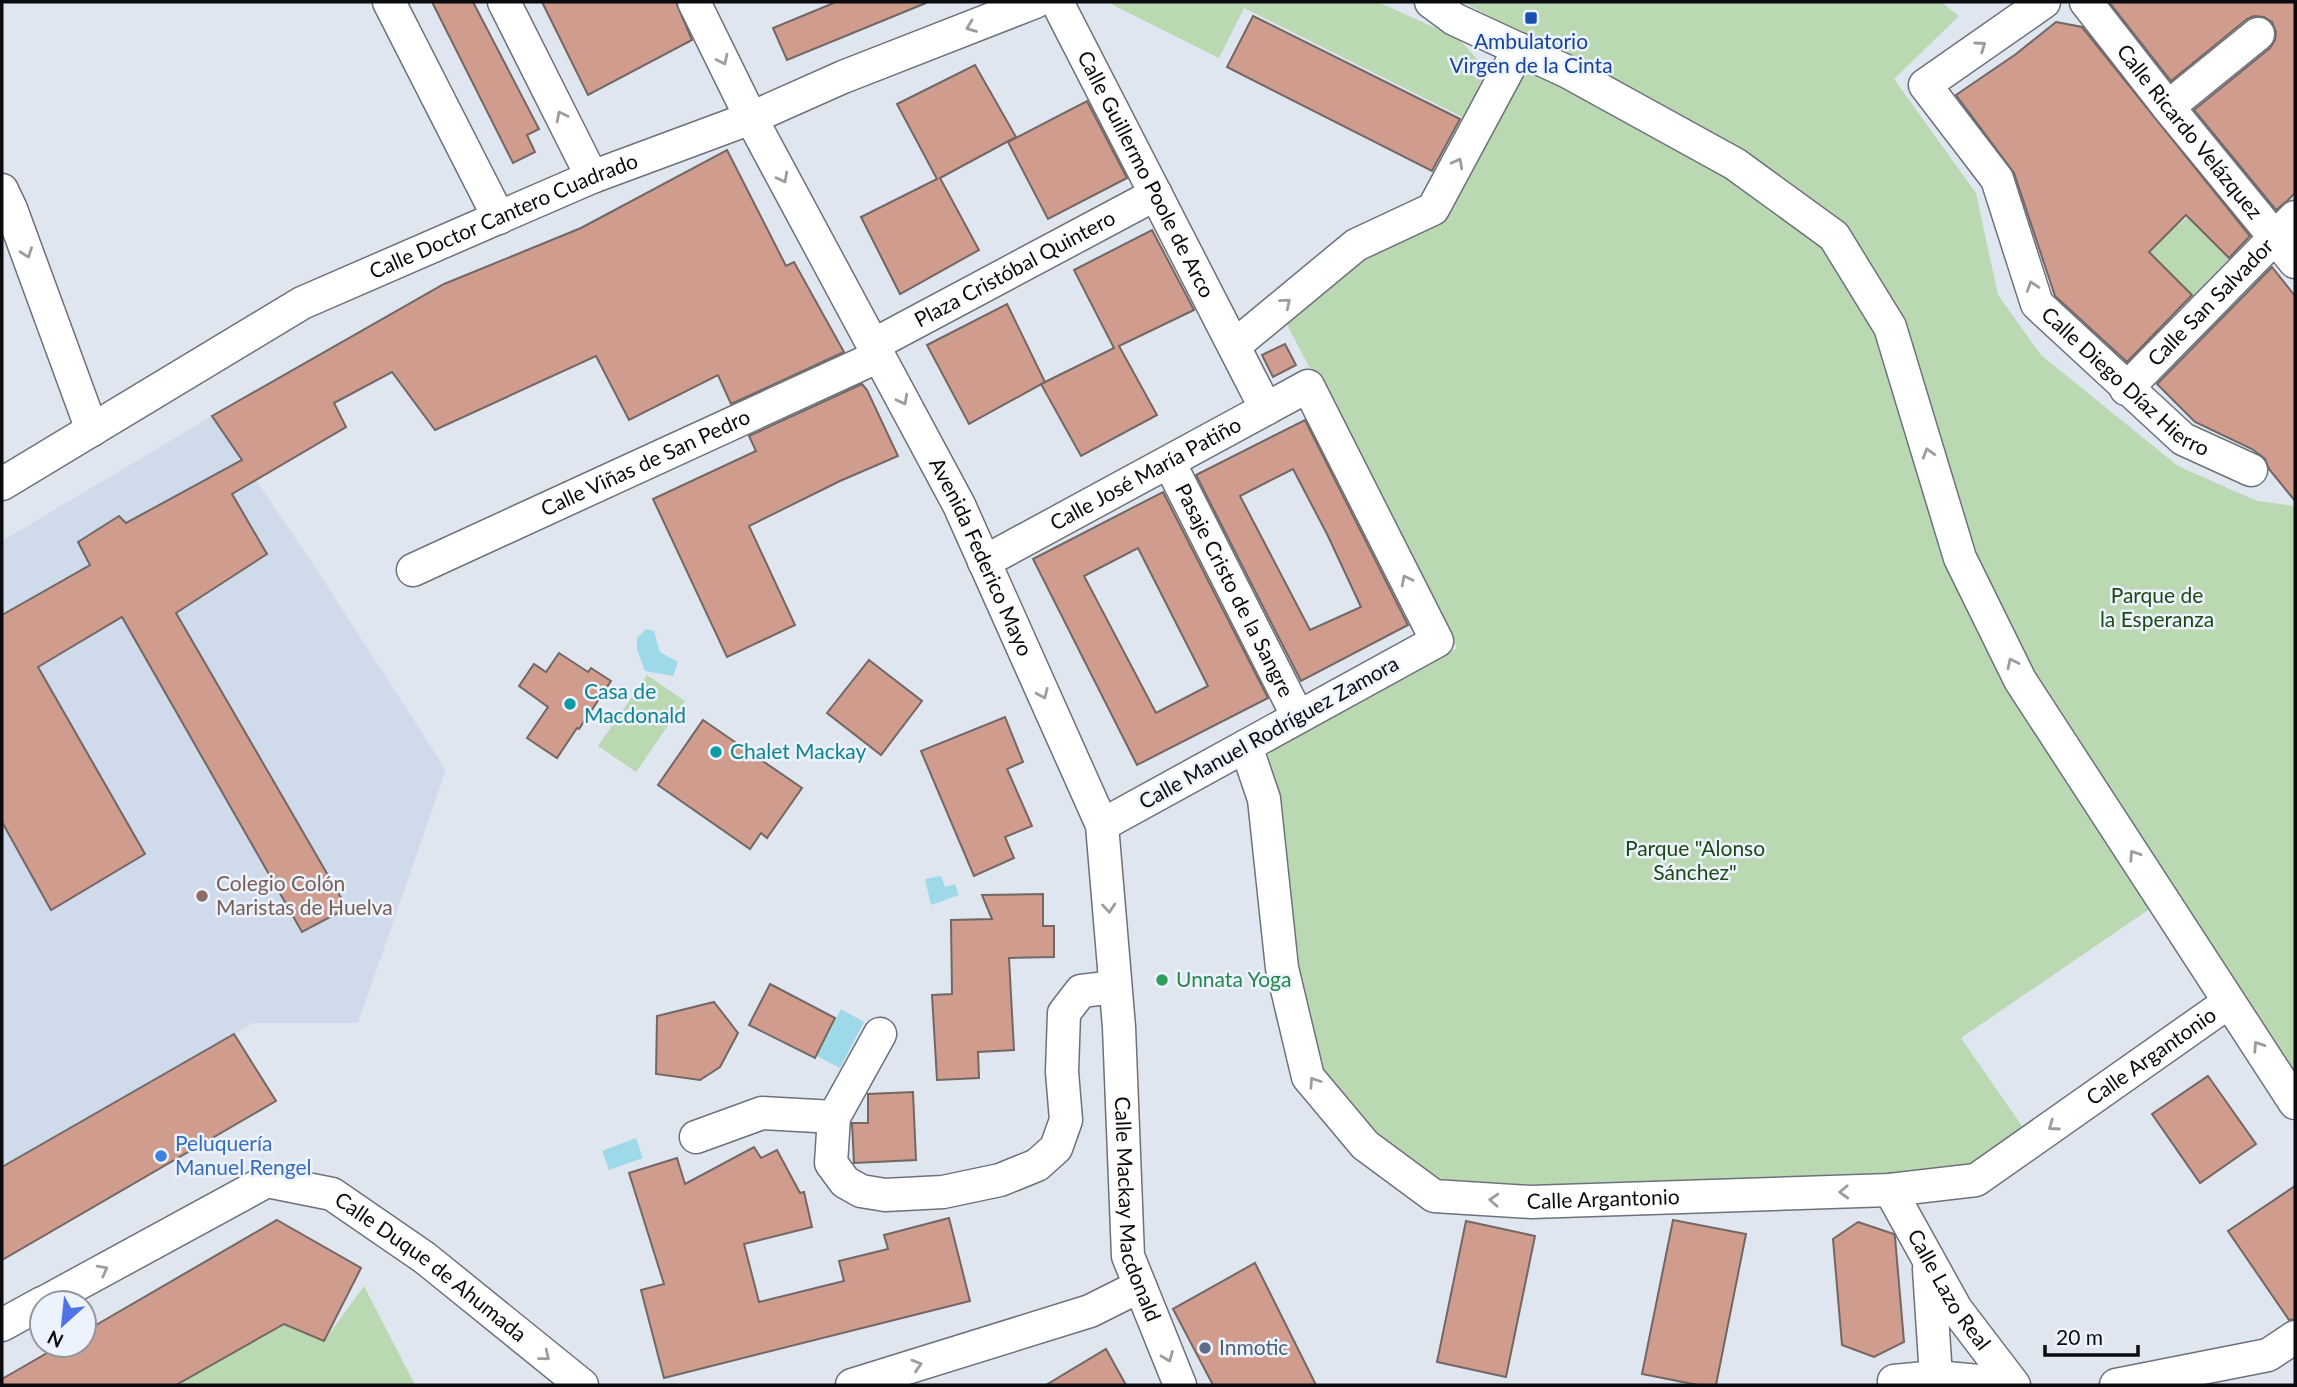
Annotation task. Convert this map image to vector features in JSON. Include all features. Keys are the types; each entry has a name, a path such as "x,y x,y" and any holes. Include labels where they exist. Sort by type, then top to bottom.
{"street":[{"path":"389,2 499,218"},
{"path":"504,2 592,177"},
{"name":"Avenida Federico Mayo","path":"694,2 751,118 959,505 1102,825 1119,1027"},
{"name":"Calle Doctor Cantero Cuadrado","path":"2,484 302,303 592,177 751,118 843,77 1034,2"},
{"name":"Calle Guillermo Poole de Arco","path":"1057,2 1266,409"},
{"path":"1410,2 1442,11 1568,72 1735,164 1834,236 1890,327 1960,558 2020,680 2295,1103"},
{"name":"Calle Diego Díaz Hierro","path":"2044,2 1925,85 1997,179 2037,304 2183,439 2251,470"},
{"name":"Calle Ricardo Velázquez","path":"2086,2 2168,107 2285,227 2295,262"},
{"path":"2168,107 2258,34"},
{"path":"1234,346 1356,245 1433,209 1519,49"},
{"path":"2,190 92,430"},
{"name":"Plaza Cristóbal Quintero","path":"876,351 1156,194"},
{"name":"Calle San Salvador","path":"2126,389 2285,227"},
{"name":"Calle Viñas de San Pedro","path":"413,570 876,351"},
{"name":"Calle José María Patiño","path":"984,562 1308,386 1437,641"},
{"name":"Pasaje Cristo de la Sangre","path":"1169,462 1298,717"},
{"name":"Calle Manuel Rodríguez Zamora","path":"1102,825 1437,641"},
{"name":"Calle Argantonio","path":"1246,746 1264,799 1282,968 1308,1077 1364,1145 1434,1196 1531,1202 1889,1190 1976,1180 2229,1002"},
{"path":"880,1034 834,1117 831,1163 845,1182 861,1191 885,1195 943,1192 1000,1180 1037,1165 1056,1148 1066,1120 1062,1072 1064,1013 1081,991 1115,987"},
{"name":"Calle Mackay Macdonald","path":"1119,1027 1128,1256 1180,1385"},
{"path":"696,1137 762,1113 834,1117"},
{"name":"Calle Duque de Ahumada","path":"68,1289 267,1181 332,1194 425,1258 582,1385"},
{"name":"Calle Lazo Real","path":"1889,1190 1956,1309 2012,1384"},
{"path":"1929,1261 1936,1377"},
{"path":"852,1385 1090,1311 1140,1286"},
{"name":"Calle Duque de Ahumada","path":"2,1325 28,1311"},
{"path":"2116,1385 2268,1355 2295,1338"},
{"path":"1894,1381 1936,1377 2012,1384"}],"shaded area":[{"name":"Colegio Colón Maristas de Huelva","path":"212,416 311,561 446,770 358,1023 253,1023 2,1167 2,541"}],"green space":[{"path":"1107,2 1378,2 1458,38 1487,70 1464,118 1244,8 1219,58"},
{"name":"Parque de la Esperanza","path":"1463,2 1941,2 1959,16 1894,79 1976,193 1998,295 2041,355 2178,466 2257,501 2295,506 2295,1074 2036,678 1973,551 1903,318 1731,144"},
{"name":"Parque \"Alonso Sánchez\"","path":"1525,64 1725,173 1826,247 1878,334 1946,560 2006,688 2151,908 1961,1038 2024,1129 1974,1169 1898,1176 1552,1186 1437,1179 1373,1134 1321,1069 1293,948 1268,752 1457,648 1284,319 1358,260 1446,215"},
{"path":"2148,217 2166,235 2188,217 2230,258 2193,296 2130,234"},
{"path":"647,675 685,701 636,772 598,746"},
{"path":"364,1286 415,1385 176,1385 284,1324 324,1341"}],"water":[{"path":"646,629 654,631 660,652 678,662 673,676 645,671 637,650 637,638"},
{"path":"941,876 945,887 955,884 959,895 931,905 925,879"},
{"path":"841,1009 864,1022 840,1068 817,1056"},
{"path":"636,1138 643,1158 609,1170 602,1151"}],"building":[{"path":"432,2 473,2 539,129 527,135 535,152 513,163"},
{"path":"542,2 676,2 692,40 588,95"},
{"path":"836,2 926,3 787,60 773,28"},
{"path":"2109,2 2295,2 2295,193 2287,201 2276,210 2194,110 2270,48 2276,32 2272,22 2264,17 2254,16 2247,19 2171,81"},
{"path":"1253,16 1460,119 1432,171 1227,67"},
{"path":"2056,22 2082,27 2250,236 2229,258 2186,215 2149,252 2192,295 2127,362 2055,296 2014,173 1956,95 2016,54"},
{"path":"975,65 1016,137 940,178 979,250 900,294 861,217 937,179 897,104"},
{"path":"1087,101 1127,178 1048,219 1008,142"},
{"path":"727,150 786,266 794,262 844,352 731,404 718,375 629,420 596,356 435,430 392,372 334,403 346,427 232,494 267,554 176,613 347,908 302,932 122,617 38,667 145,854 51,910 2,822 2,615 90,565 78,542 119,516 126,523 242,460 212,416 444,284 581,228"},
{"path":"1152,230 1194,310 1119,346 1157,415 1081,456 1041,384 1114,348 1074,270"},
{"path":"2272,267 2295,296 2295,501 2269,469 2265,459 2252,449 2195,422 2157,384"},
{"path":"1007,304 1045,382 969,424 927,345"},
{"path":"1285,344 1296,365 1273,377 1262,355"},
{"path":"862,384 898,456 749,526 795,625 727,657 653,499 756,451 749,436"},
{"path":"1305,420 1408,625 1301,681 1196,475","holes":["1293,469 1361,607 1310,630 1240,496"]},
{"path":"1163,492 1268,698 1137,765 1033,559","holes":["1138,548 1208,686 1156,713 1084,576"]},
{"name":"Casa de Macdonald","path":"559,653 588,672 591,668 611,681 557,758 527,738 548,707 519,686 534,664 546,672"},
{"path":"869,660 922,701 881,755 827,713"},
{"path":"1005,717 1023,762 1007,769 1032,826 1005,837 1014,858 974,876 921,751"},
{"name":"Chalet Mackay","path":"703,720 802,788 767,838 761,833 750,849 658,785"},
{"path":"1043,894 1043,926 1054,926 1054,957 1009,958 1014,1050 978,1052 979,1078 937,1080 932,995 952,994 951,920 992,919 982,895"},
{"path":"770,984 835,1018 815,1058 749,1025"},
{"path":"714,1002 738,1033 720,1067 700,1080 656,1074 657,1016"},
{"path":"234,1034 276,1101 2,1260 2,1167"},
{"path":"2208,1076 2256,1144 2200,1183 2152,1114"},
{"path":"913,1092 916,1160 854,1163 852,1123 868,1123 868,1094"},
{"path":"754,1147 761,1158 777,1150 800,1193 804,1192 812,1227 744,1244 759,1302 844,1281 839,1261 888,1249 884,1235 949,1218 970,1301 664,1378 641,1290 664,1284 629,1173 677,1158 685,1184"},
{"path":"2295,1186 2295,1319 2289,1320 2228,1231"},
{"path":"277,1220 361,1268 324,1341 284,1324 176,1385 2,1385 2,1379 37,1359 98,1359 98,1324"},
{"path":"1673,1220 1746,1234 1716,1385 1698,1385 1642,1374"},
{"path":"1466,1221 1535,1236 1506,1377 1437,1362"},
{"path":"1858,1222 1894,1234 1895,1237 1904,1342 1874,1357 1842,1345 1833,1239"},
{"path":"1255,1263 1316,1385 1213,1385 1173,1309"},
{"path":"1106,1349 1126,1385 1046,1385"}],"place":[{"name":"Ambulatorio Virgen de la Cinta","path":"1531,18"},
{"name":"Casa de Macdonald","path":"570,704"},
{"name":"Chalet Mackay","path":"716,752"},
{"name":"Colegio Colón Maristas de Huelva","path":"202,896"},
{"name":"Unnata Yoga","path":"1162,980"},
{"name":"Peluquería Manuel Rengel","path":"161,1156"},
{"name":"Inmotic","path":"1205,1348"}]}
